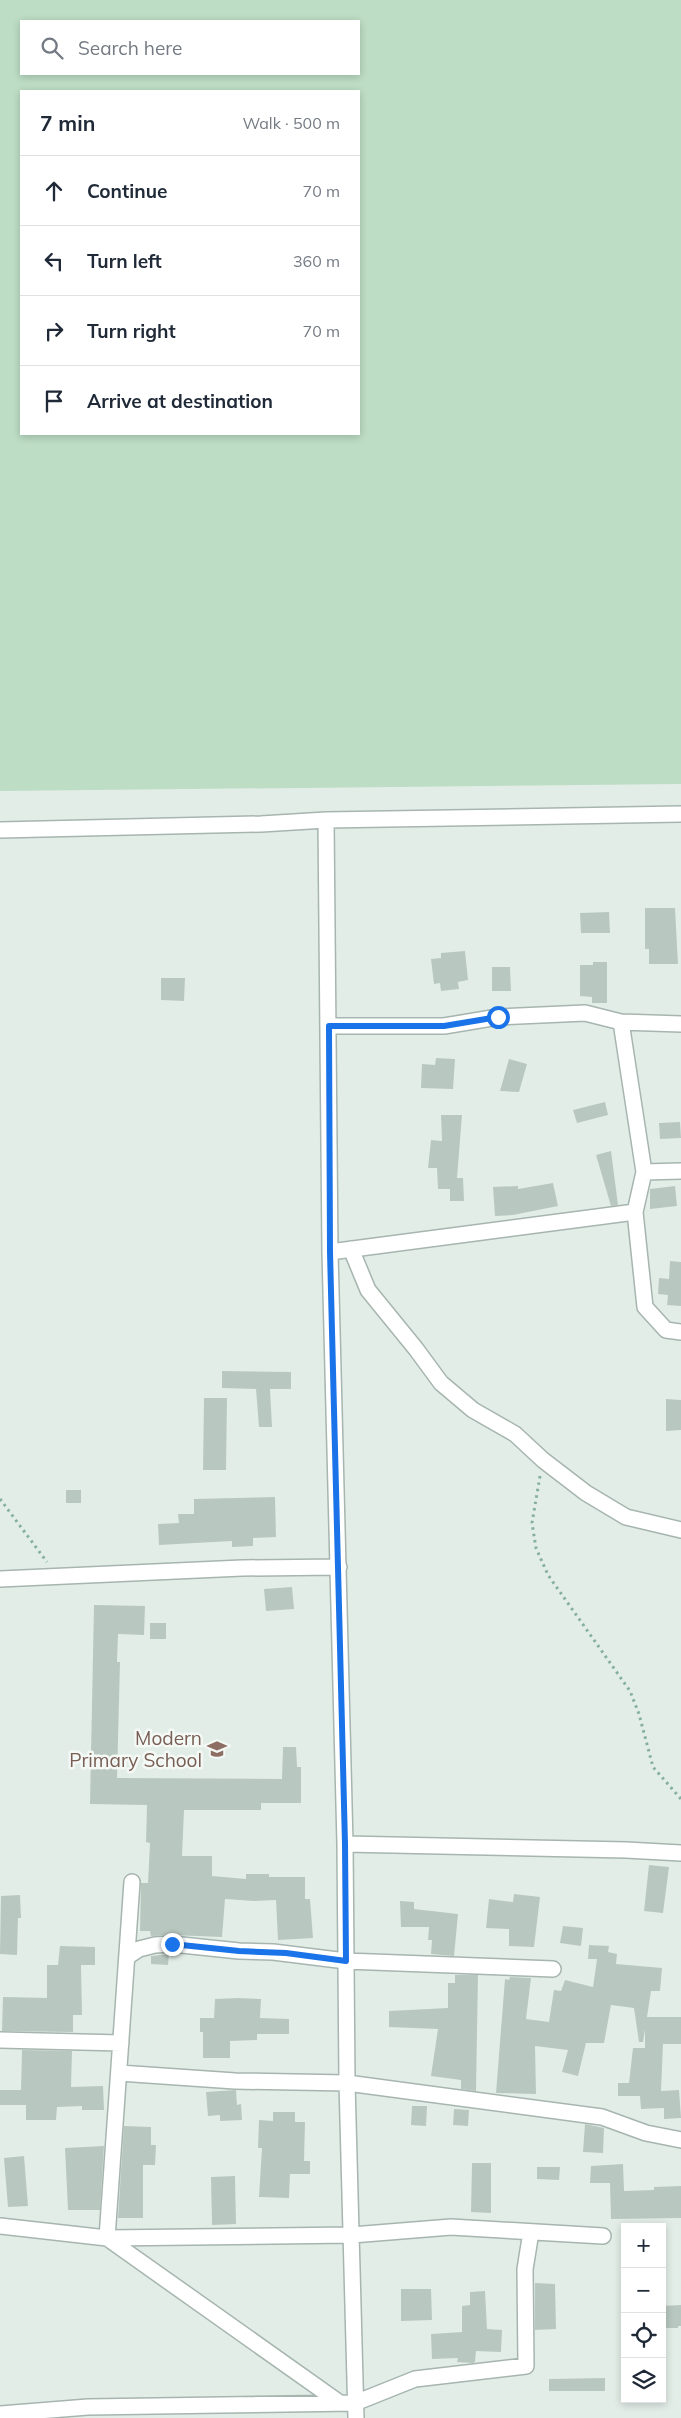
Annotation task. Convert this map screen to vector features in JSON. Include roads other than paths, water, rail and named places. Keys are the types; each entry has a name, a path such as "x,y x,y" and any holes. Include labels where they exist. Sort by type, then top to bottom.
{"street":[{"path":"0,830 261,824 326,820 681,814"},
{"path":"326,820 330,1252 339,1567 345,1844 347,2083 352,2235 350,2408"},
{"path":"329,1026 444,1026 498,1017 585,1013 621,1022 681,1024"},
{"path":"621,1022 644,1172 635,1212 645,1307 666,1330 681,1332"},
{"path":"644,1172 681,1170"},
{"path":"330,1252 635,1212"},
{"path":"352,1250 368,1290 441,1383 473,1410 515,1434 543,1460 586,1494 626,1517 681,1530"},
{"path":"0,1579 242,1568 339,1567"},
{"path":"345,1844 626,1850 681,1853"},
{"path":"107,2238 132,1882"},
{"path":"127,1957 139,1949 155,1945 172,1944 230,1951 280,1952 346,1961 553,1969"},
{"path":"0,2040 121,2042"},
{"path":"119,2073 235,2081 347,2083 602,2117 646,2133 681,2140"},
{"path":"0,2226 107,2238 352,2235 451,2227 603,2236"},
{"path":"0,2414 88,2407 350,2408 415,2379 526,2366 525,2268 531,2232"},
{"path":"107,2238 350,2408"}],"place":[{"name":"Modern Primary School","path":"217,1749"}]}
